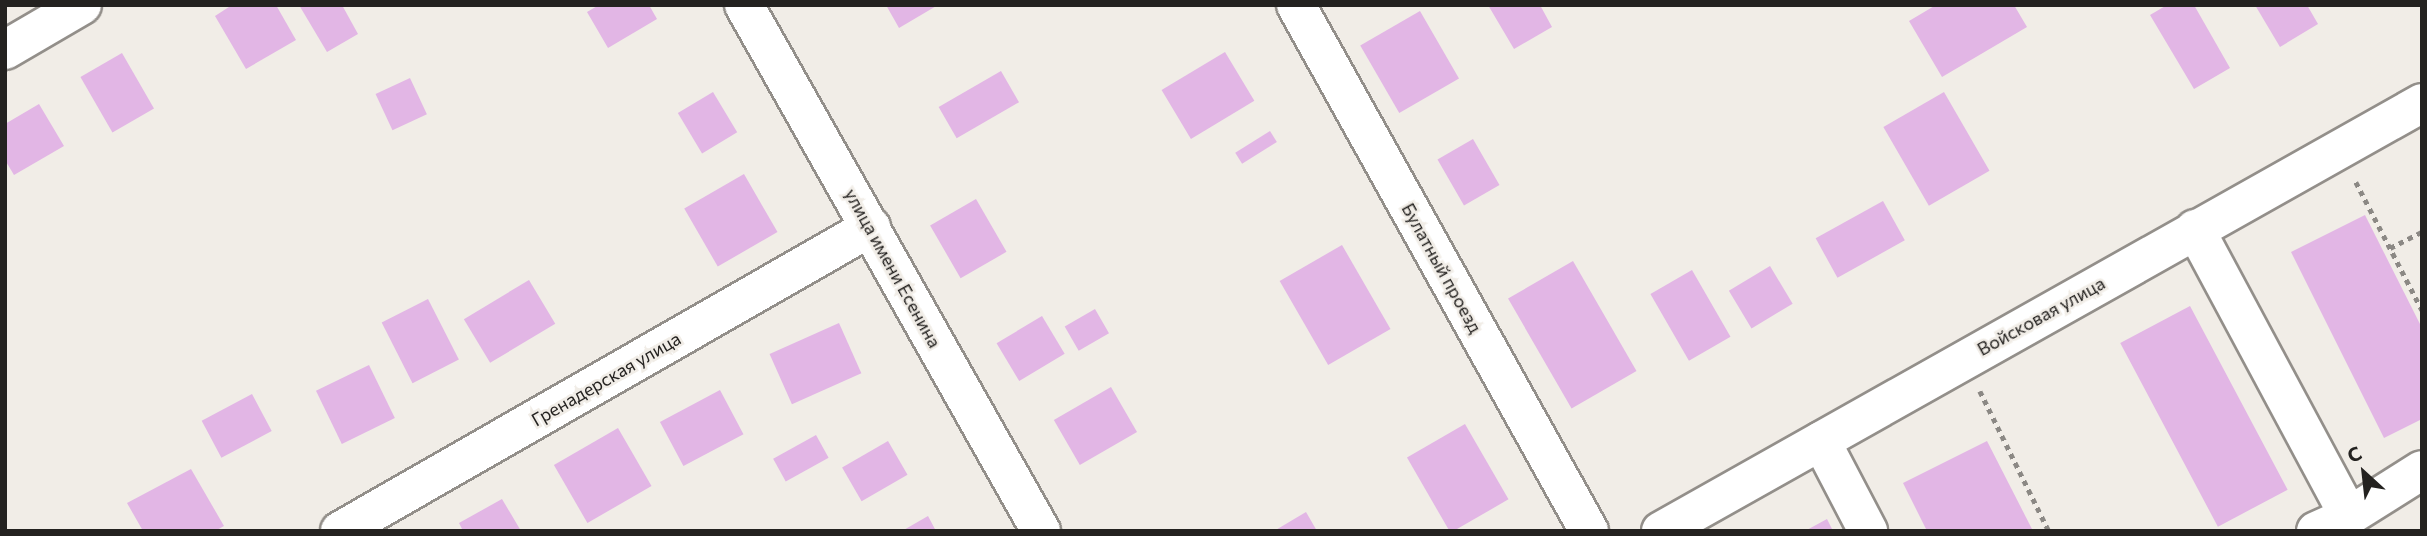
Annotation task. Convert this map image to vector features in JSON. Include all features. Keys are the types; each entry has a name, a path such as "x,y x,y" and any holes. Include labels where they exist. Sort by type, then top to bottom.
{"street":[{"path":"5,50 82,5"},
{"name":"улица имени Есенина","path":"744,5 1041,531"},
{"name":"Булатный проезд","path":"1296,5 1589,531"},
{"name":"Войсковая улица","path":"1661,531 2422,103"},
{"name":"Гренадерская улица","path":"340,531 871,227"},
{"path":"2195,229 2332,524 2422,470"},
{"path":"1821,440 1868,531"}],"path":[{"path":"2351,172 2421,306"},
{"path":"2390,248 2422,232"},
{"path":"1976,384 2049,531"}],"building":[{"path":"232,5 276,5 296,40 246,69 215,16"},
{"path":"299,5 342,5 358,34 327,52"},
{"path":"599,5 649,5 657,19 608,48 587,12"},
{"path":"886,5 938,5 899,28"},
{"path":"1488,5 1540,5 1552,27 1514,49"},
{"path":"1936,5 2014,5 2027,27 1942,77 1909,21"},
{"path":"2167,5 2194,5 2230,68 2194,89 2150,15"},
{"path":"2255,5 2307,5 2318,24 2280,47"},
{"path":"1420,11 1459,79 1399,113 1360,46"},
{"path":"1225,52 1254,101 1191,139 1162,90"},
{"path":"122,53 154,108 112,132 80,77"},
{"path":"1001,71 1019,102 957,138 939,107"},
{"path":"410,78 427,114 392,130 376,94"},
{"path":"713,92 737,132 702,153 678,113"},
{"path":"1944,92 1990,171 1929,206 1883,127"},
{"path":"39,104 64,146 14,175 5,160 5,124"},
{"path":"1270,131 1277,142 1242,164 1235,153"},
{"path":"1473,139 1500,185 1464,205 1437,160"},
{"path":"744,174 778,232 718,267 684,208"},
{"path":"976,199 1006,252 961,278 930,226"},
{"path":"1883,201 1905,240 1837,278 1816,238"},
{"path":"2365,215 2422,328 2422,419 2384,438 2291,252"},
{"path":"1342,245 1390,329 1328,365 1280,281"},
{"path":"1573,261 1636,371 1572,408 1508,298"},
{"path":"1770,266 1793,304 1752,328 1729,291"},
{"path":"1692,270 1730,337 1689,361 1650,294"},
{"path":"529,280 555,324 490,363 464,319"},
{"path":"428,299 459,360 413,383 382,323"},
{"path":"2190,306 2288,490 2218,527 2120,343"},
{"path":"1095,309 1109,333 1079,351 1065,327"},
{"path":"1042,316 1065,354 1019,381 997,343"},
{"path":"839,323 861,373 792,404 770,354"},
{"path":"369,365 395,418 342,444 316,391"},
{"path":"1111,387 1137,432 1080,465 1054,420"},
{"path":"720,390 743,434 683,466 660,422"},
{"path":"252,394 272,431 221,458 202,421"},
{"path":"1465,424 1509,499 1449,531 1407,458"},
{"path":"618,428 652,486 587,523 554,465"},
{"path":"816,435 829,458 786,481 773,459"},
{"path":"888,441 908,475 862,501 842,468"},
{"path":"1987,441 2033,531 1927,531 1903,483"},
{"path":"191,469 224,526 215,531 143,531 127,503"},
{"path":"502,499 521,531 463,531 459,523"},
{"path":"1306,512 1317,531 1274,531"},
{"path":"928,516 936,531 902,531"},
{"path":"1827,519 1833,531 1805,531"}]}
